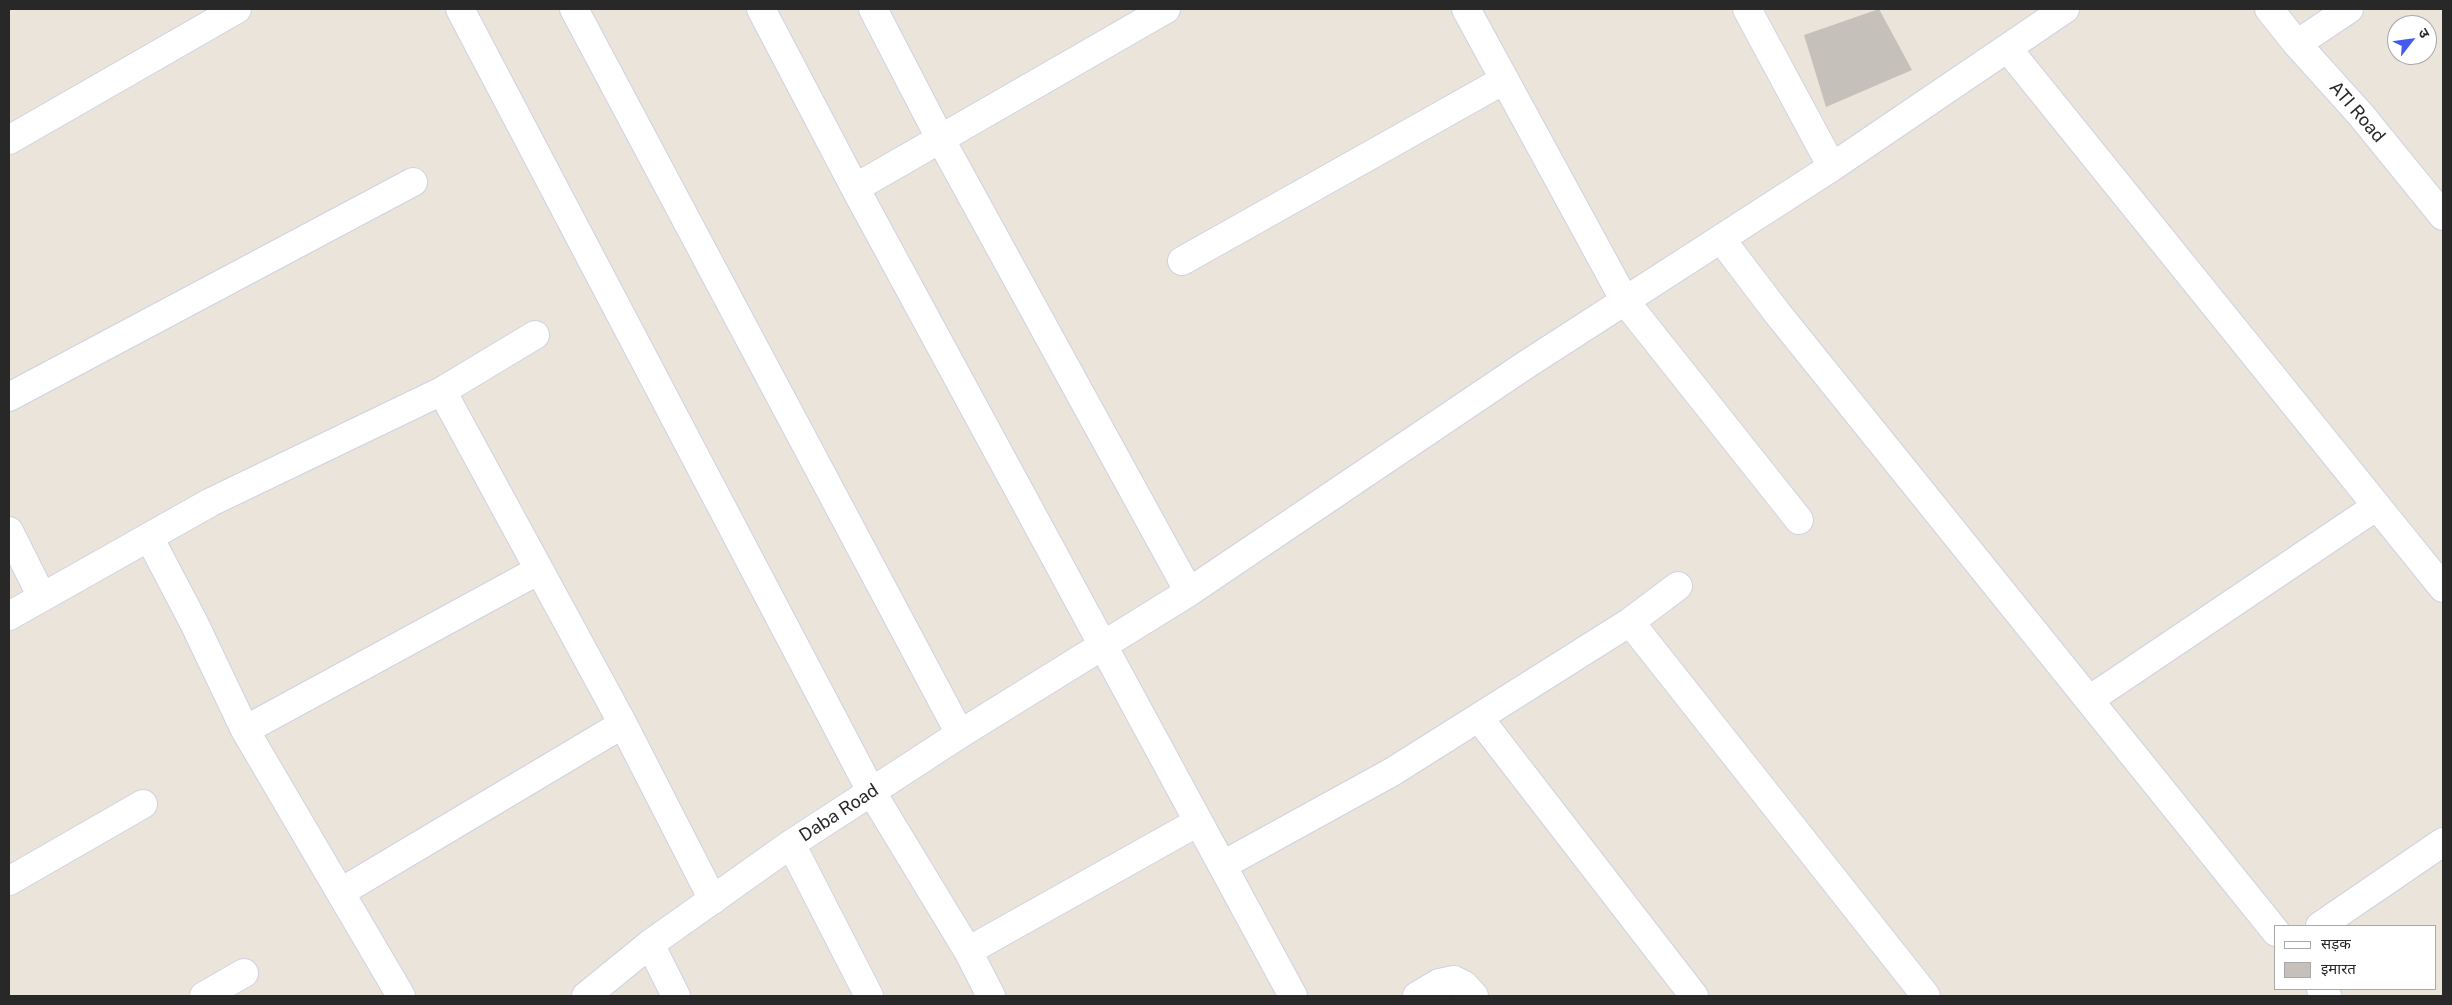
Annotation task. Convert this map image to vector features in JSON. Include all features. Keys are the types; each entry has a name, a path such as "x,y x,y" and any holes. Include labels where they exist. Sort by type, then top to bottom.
{"street":[{"path":"9,140 237,9"},
{"path":"460,9 871,791 968,951 991,996"},
{"path":"574,9 960,734"},
{"path":"761,9 855,188 1223,866 1284,993"},
{"path":"872,9 941,140 1189,592"},
{"path":"855,188 1166,9"},
{"path":"1466,9 1625,301 1799,520"},
{"path":"1747,9 1832,167"},
{"name":"Daba Road","path":"586,996 650,944 791,844 960,734 1189,592 1524,366 1832,167 2066,9"},
{"name":"ATI Road","path":"2269,9 2297,44 2362,115 2443,216"},
{"path":"2297,44 2350,9"},
{"path":"2008,49 2443,588"},
{"path":"1182,261 1504,80"},
{"path":"9,396 414,182"},
{"path":"1721,239 1784,321 2274,930"},
{"path":"9,616 211,502 442,391 535,335"},
{"path":"442,391 623,724 713,900"},
{"path":"2089,700 2377,506"},
{"path":"9,531 42,597"},
{"path":"149,537 245,730 401,996"},
{"path":"245,730 539,570"},
{"path":"1223,866 1392,772 1630,622 1678,586"},
{"path":"1630,622 1926,996"},
{"path":"1479,718 1694,996"},
{"path":"341,892 623,724"},
{"path":"9,881 143,804"},
{"path":"968,951 1198,822"},
{"path":"2321,925 2443,842"},
{"path":"791,844 869,996"},
{"path":"650,944 676,996"},
{"path":"204,996 244,974"},
{"path":"1417,996 1439,983 1454,980 1464,985 1474,996"}],"building":[{"path":"1879,9 1912,70 1826,107 1804,35"}]}
